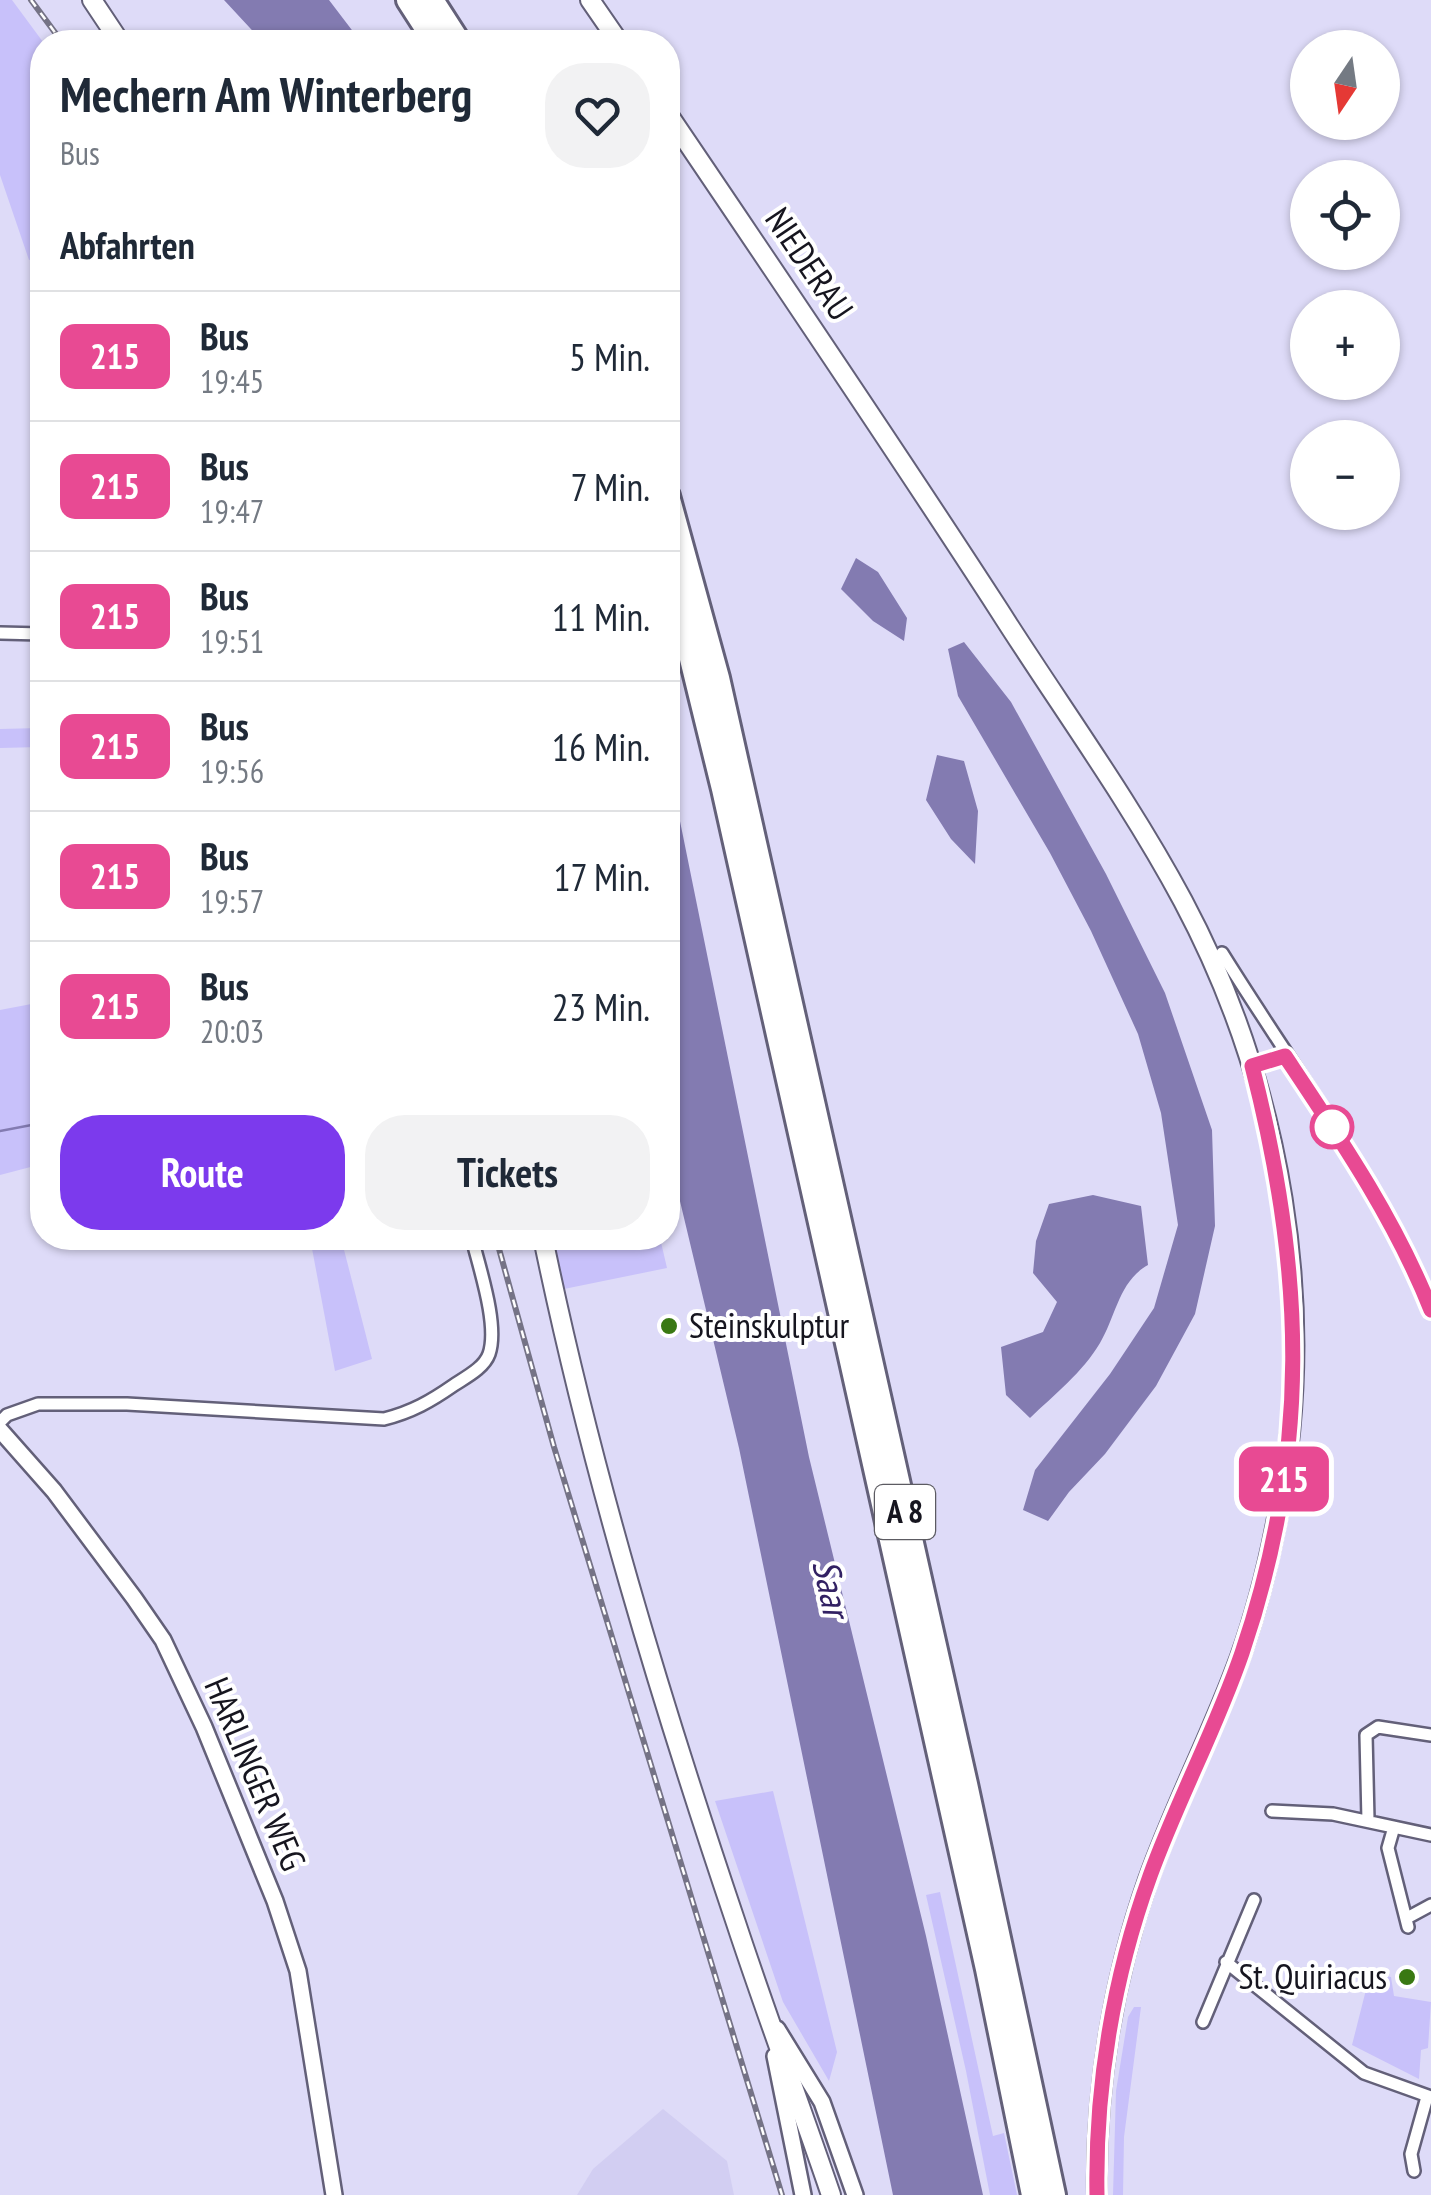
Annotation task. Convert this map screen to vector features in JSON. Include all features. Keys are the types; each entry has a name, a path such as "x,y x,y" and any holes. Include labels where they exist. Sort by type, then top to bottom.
{"highway":[{"path":"408,0 427,30"},
{"path":"432,0 451,30"},
{"name":"A 8","path":"680,540 718,678 733,787"},
{"name":"A 8","path":"680,606 743,832 1033,2195"},
{"name":"A 8","path":"743,832 1002,1947 1054,2195"}],"main road":[{"path":"92,0 112,30"},
{"path":"590,0 611,30"},
{"name":"NIEDERAU","path":"680,132 896,451 1181,897 1230,1001 1252,1066 1272,1148 1292,1286 1291,1428 1279,1510 1241,1655 1150,1875 1122,1969 1101,2096 1097,2195"},
{"path":"546,1250 583,1414 678,1744 766,2013 831,2195"}],"street":[{"path":"0,633 30,634"},
{"path":"1222,953 1367,1182 1431,1310"},
{"path":"1252,1066 1285,1056"},
{"path":"0,1422 7,1415 38,1404 126,1404 384,1419 412,1412 476,1370 488,1355 488,1307 475,1250"},
{"name":"HARLINGER WEG","path":"0,1430 54,1491 144,1612 163,1640 204,1727 281,1918 298,1971 334,2195"},
{"path":"1368,1820 1366,1735 1378,1727 1431,1734"},
{"path":"1272,1811 1368,1820 1431,1835"},
{"path":"1394,1827 1388,1848 1407,1922 1431,1905"},
{"path":"1203,2022 1254,1900"},
{"path":"1226,1962 1285,2006 1354,2067 1378,2080 1429,2097 1411,2154 1414,2171"},
{"path":"766,2013 804,2195"},
{"path":"766,2013 822,2102 855,2195"}],"shaded area":[{"path":"0,0 12,0 34,30 30,30 30,260 0,175"},
{"path":"30,728 30,747 0,748 0,729"},
{"path":"30,1004 30,1167 0,1175 0,1010"},
{"path":"312,1250 344,1250 372,1359 335,1371"},
{"path":"555,1250 663,1250 667,1268 564,1289"},
{"path":"773,1791 837,2052 829,2081 783,2002 715,1801"},
{"path":"940,1892 993,2136 1004,2133 1017,2195 990,2195 926,1895"},
{"path":"1370,1974 1391,1977 1394,1996 1431,2002 1428,2048 1421,2050 1419,2079 1352,2045"},
{"path":"1134,2007 1141,2007 1124,2137 1123,2195 1113,2195 1116,2091 1128,2017"},
{"path":"663,2109 727,2161 734,2195 577,2195 593,2169"}],"water":[{"path":"224,0 329,0 352,30 252,30"},
{"path":"856,558 878,572 907,618 904,641 873,621 841,589"},
{"path":"964,642 1011,702 1106,874 1165,993 1212,1130 1215,1226 1195,1314 1156,1386 1048,1521 1023,1510 1035,1470 1110,1374 1154,1308 1178,1225 1161,1113 1138,1034 1050,853 958,696 948,649"},
{"path":"937,755 964,761 978,811 975,864 951,839 926,800"},
{"name":"Saar","path":"680,821 809,1457 926,1936 983,2195 893,2195 739,1448 680,1201"},
{"path":"1093,1195 1141,1206 1148,1265 1124,1290 1093,1354 1030,1418 1006,1395 1001,1347 1043,1332 1057,1302 1033,1273 1036,1241 1049,1204"}],"waterway":[{"path":"0,1131 30,1125"}],"railway":[{"path":"31,0 53,30"},
{"path":"499,1250 554,1447 782,2195"}],"bus line":[{"name":"215","path":"1097,2195 1101,2096 1122,1969 1150,1875 1241,1655 1279,1510 1291,1428 1294,1360 1286,1222 1252,1066 1285,1056 1367,1182 1431,1310"}],"place":[{"name":"Steinskulptur","path":"669,1326"},
{"name":"St. Quiriacus","path":"1407,1977"}]}
